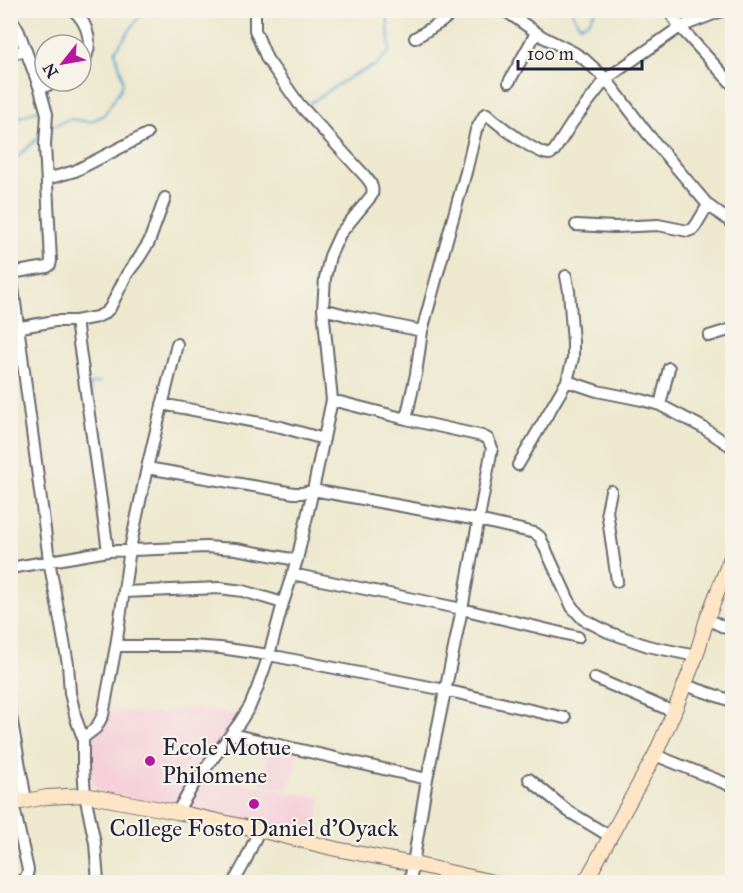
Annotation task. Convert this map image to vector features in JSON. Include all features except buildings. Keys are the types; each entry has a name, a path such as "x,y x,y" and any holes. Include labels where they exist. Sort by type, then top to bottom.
{"street":[{"path":"73,10 82,19 88,33"},
{"path":"177,812 194,784 250,706 269,655 297,560 332,400 323,309 325,278 330,256 340,234 372,195 373,190 365,176 299,104 267,59 255,30 255,10"},
{"path":"415,38 456,10"},
{"path":"504,10 536,33 573,51 606,79 647,133 708,205 732,223"},
{"path":"668,10 680,27 732,84"},
{"path":"406,419 423,331 476,130 483,116 487,114 513,136 550,154 606,79 680,27 724,10"},
{"path":"10,20 14,23 33,71"},
{"path":"509,82 536,33"},
{"path":"10,55 25,50"},
{"path":"41,93 46,114 45,145 50,265 11,269 15,328 49,561 67,658 70,693 83,738 85,795 95,843 98,882"},
{"path":"47,179 75,171 147,134"},
{"path":"15,328 55,321 76,321 105,313 110,308 127,274 149,242 165,198"},
{"path":"576,225 614,227 658,225 688,231 693,229 708,205"},
{"path":"518,465 567,381 573,358 566,276"},
{"path":"323,309 423,331"},
{"path":"76,321 108,551"},
{"path":"709,336 732,329"},
{"path":"83,738 96,728 104,715 130,549 177,344"},
{"path":"660,405 669,368"},
{"path":"567,381 597,391 660,405 702,427 732,447"},
{"path":"332,400 482,436 488,439 492,448 427,779 410,882"},
{"path":"162,404 281,427 324,439"},
{"path":"147,468 294,493 314,490 478,520 535,533 540,537 572,607 583,619 608,632 648,646 696,656"},
{"path":"611,491 607,511 617,581"},
{"path":"10,568 130,549 206,547 236,549 297,560"},
{"path":"583,882 588,878 611,837 674,712 732,555"},
{"path":"292,574 462,609 578,637"},
{"path":"124,592 219,588 243,591 283,603"},
{"path":"707,619 732,632"},
{"path":"116,646 200,646 269,655 445,690 565,718"},
{"path":"595,678 674,712"},
{"path":"685,685 732,701"},
{"path":"10,711 17,802 28,870 24,880 17,882"},
{"path":"231,734 427,779"},
{"path":"654,755 732,786"},
{"path":"529,779 568,811 611,837"},
{"path":"17,802 47,797 85,795 177,812 493,882"},
{"path":"234,882 259,830"}],"shaded area":[{"name":"Ecole Motue Philomene","path":"194,708 240,715 177,807 100,791 93,783 90,739 111,712 161,713"},
{"path":"270,746 298,752 289,790 261,784"},
{"name":"College Fosto Daniel d'Oyack","path":"208,774 321,798 314,839 183,810"}],"waterway":[{"path":"49,127 70,119 90,122 104,115 123,83 115,51 144,10"},
{"path":"310,103 350,77 376,65 390,51 388,10"},
{"path":"571,10 578,23 582,25 589,21 596,10"},
{"path":"10,121 37,110 42,118"},
{"path":"10,164 41,135"},
{"path":"100,382 90,384 100,450"}],"place":[{"name":"Ecole Motue Philomene","path":"150,761"},
{"name":"College Fosto Daniel d'Oyack","path":"254,804"}]}
